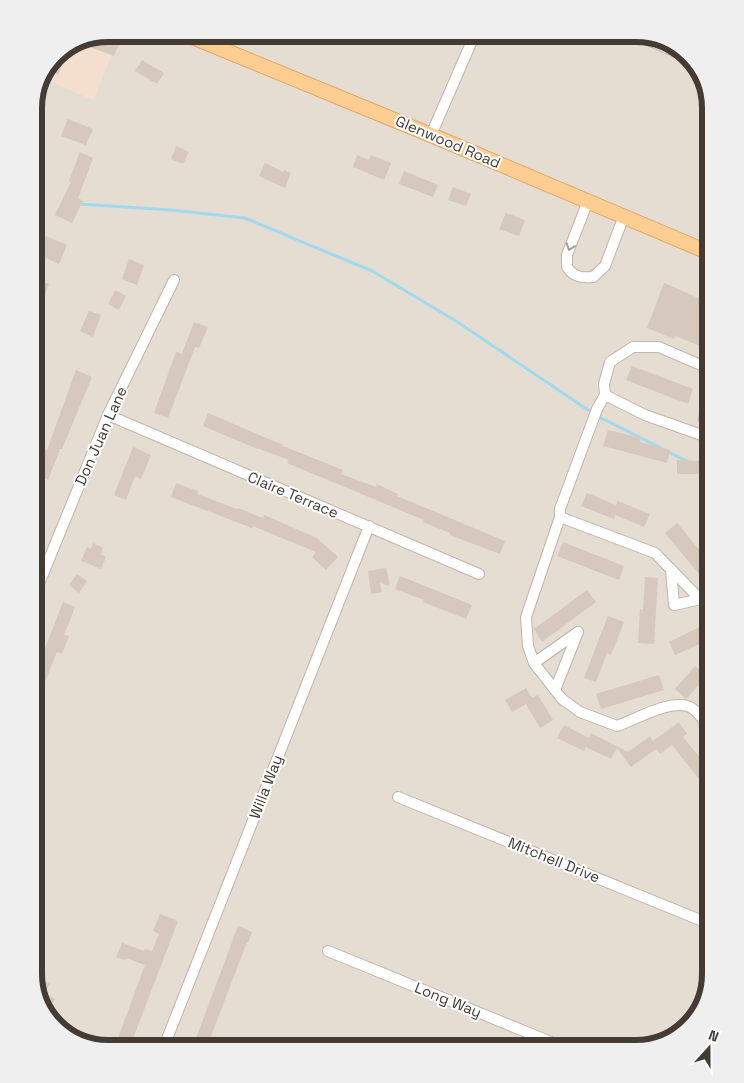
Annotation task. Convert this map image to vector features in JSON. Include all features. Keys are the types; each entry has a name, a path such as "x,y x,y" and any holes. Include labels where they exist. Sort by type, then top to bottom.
{"main road":[{"name":"Glenwood Road","path":"204,42 702,250"}],"street":[{"path":"430,135 471,43"},
{"path":"588,201 567,254 567,267 571,273 580,278 593,278 605,266 624,216"},
{"name":"Don Juan Lane","path":"42,575 108,415 174,280"},
{"path":"702,366 659,348 632,347 610,362 604,384 604,395 560,509 560,517 526,617 528,646 534,662 562,699 580,712 617,726 669,706 687,706 702,719"},
{"path":"604,395 645,415 702,435"},
{"name":"Claire Terrace","path":"108,415 479,574"},
{"path":"560,517 655,553 702,595"},
{"name":"Willa Way","path":"167,1040 369,526"},
{"path":"671,569 674,606 702,599"},
{"path":"534,662 578,632 555,690"},
{"name":"Mitchell Drive","path":"398,797 702,921"},
{"name":"Long Way","path":"328,951 546,1040"}],"shaded area":[{"path":"116,42 640,43 665,49 679,59 693,75 699,91 702,108 702,975 699,992 693,1008 669,1032 644,1040 104,1040 91,1038 75,1032 51,1008 45,992 42,975 43,104 49,80 94,100"},
{"path":"116,42 94,100 49,79 56,68 72,54 96,44"}],"building":[{"path":"108,42 119,44 114,56 90,47"},
{"path":"64,60 58,75 53,73"},
{"path":"142,60 164,73 157,84 135,71"},
{"path":"68,119 93,129 86,145 61,136"},
{"path":"176,146 189,152 183,164 171,159"},
{"path":"80,152 93,158 78,198 83,201 72,223 55,215 71,182 69,181"},
{"path":"357,155 369,160 371,155 391,163 384,180 353,167"},
{"path":"265,163 283,172 284,170 291,173 285,188 259,176"},
{"path":"404,171 438,185 433,197 399,184"},
{"path":"453,187 471,194 466,206 448,200"},
{"path":"506,213 525,220 519,236 499,229"},
{"path":"46,236 67,245 59,264 43,257 43,245"},
{"path":"129,259 144,265 137,285 122,279"},
{"path":"43,282 49,284 43,300"},
{"path":"664,283 702,300 702,347 675,336 674,339 647,328"},
{"path":"115,290 126,296 119,310 108,304"},
{"path":"89,311 101,315 93,337 80,331"},
{"path":"194,322 208,327 199,348 195,347 168,418 154,413 176,352 182,354"},
{"path":"632,366 693,389 688,404 626,380"},
{"path":"76,370 92,377 48,480 44,478 43,482 43,455 45,449 47,450"},
{"path":"701,406 702,406 702,422 697,421"},
{"path":"208,413 343,470 341,474 376,487 377,484 398,494 397,496 505,541 500,554 450,535 450,533 423,522 424,520 287,463 289,460 257,449 203,426"},
{"path":"608,430 641,438 640,442 670,450 667,463 603,446"},
{"path":"133,447 151,455 141,479 135,476 126,500 114,495"},
{"path":"677,460 702,461 702,474 677,474"},
{"path":"176,483 198,491 197,494 263,518 264,515 317,538 338,557 326,570 312,557 316,552 253,526 252,528 171,497"},
{"path":"587,493 616,505 618,501 650,514 644,527 615,515 614,519 581,506"},
{"path":"677,523 702,553 702,577 665,533"},
{"path":"563,542 624,566 619,580 557,556"},
{"path":"93,543 103,548 101,554 106,557 101,569 81,561 87,547 91,549"},
{"path":"386,568 390,586 380,583 382,592 371,594 368,571"},
{"path":"77,574 87,581 79,593 69,585"},
{"path":"400,576 472,605 466,619 395,589"},
{"path":"645,577 658,578 654,644 638,643 640,609 643,610"},
{"path":"587,590 596,602 542,642 534,629"},
{"path":"63,602 75,607 64,635 69,636 62,654 57,652 42,688 42,655"},
{"path":"608,616 624,622 611,655 607,653 596,682 584,678"},
{"path":"702,626 702,643 675,655 669,642"},
{"path":"695,666 702,672 702,681 686,699 675,689"},
{"path":"659,675 664,690 601,709 596,694"},
{"path":"526,688 532,698 538,695 553,720 540,728 526,704 512,712 505,700"},
{"path":"679,722 687,734 683,737 702,760 702,783 672,745 660,754 656,749 631,767 617,748 611,759 586,747 584,751 557,738 564,725 589,738 591,733 628,752 650,736 653,741"},
{"path":"160,914 178,921 132,1040 117,1040 145,965 126,958 125,960 116,957 122,943 144,951 145,949 152,951 159,934 153,931"},
{"path":"238,926 252,932 209,1040 195,1040"},
{"path":"43,980 50,984 45,992"},
{"path":"46,994 55,999 51,1007"}],"waterway":[{"path":"79,204 171,210 245,218 372,271 456,321 597,416 661,448"},
{"path":"667,451 688,462"}]}
